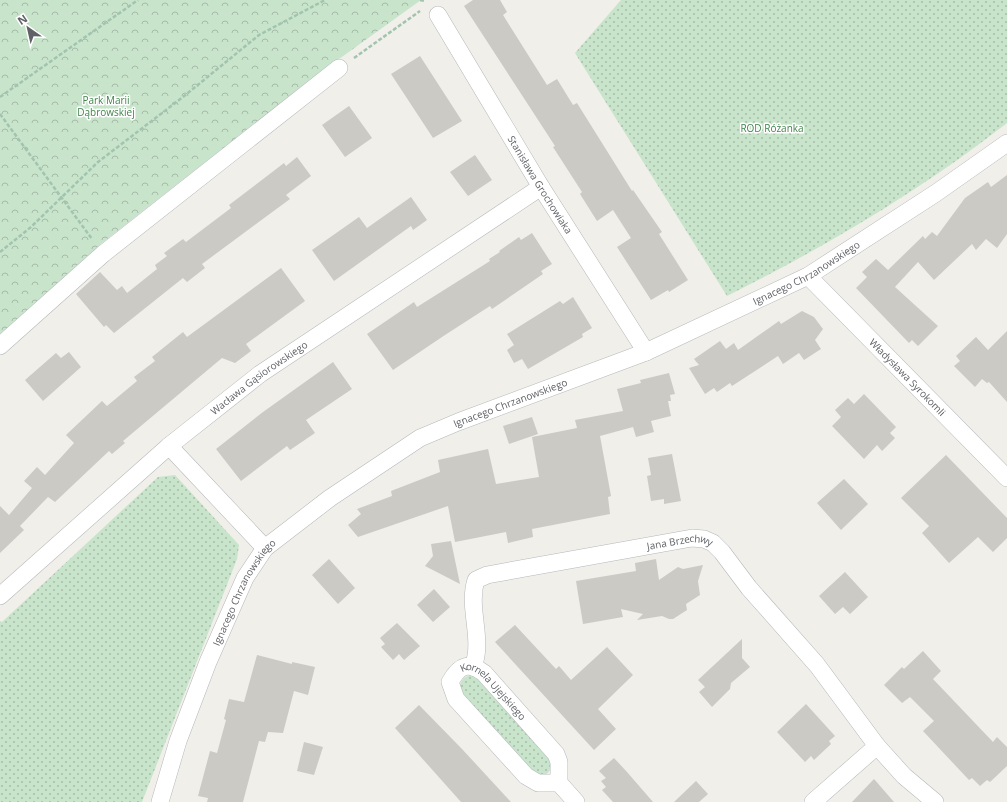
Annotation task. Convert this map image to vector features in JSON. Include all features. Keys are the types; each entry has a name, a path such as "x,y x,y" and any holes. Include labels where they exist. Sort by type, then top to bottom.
{"street":[{"name":"Stanisława Grochowiaka","path":"432,11 541,187 646,352"},
{"path":"0,346 103,254 339,68"},
{"name":"Ignacego Chrzanowskiego","path":"160,802 178,741 208,662 245,578 266,548 330,498 420,438 458,422 646,352 808,276 936,193 1007,143"},
{"name":"Wacława Gąsiorowskiego","path":"0,596 169,446 266,370 541,187"},
{"name":"Władysława Syrokomli","path":"808,276 1007,478"},
{"path":"169,446 266,548"},
{"name":"Jana Brzechwy","path":"473,667 477,646 473,591 476,580 487,575 502,572 692,538 704,539 713,543 722,552 749,588 817,666 877,746 904,776 935,802"},
{"name":"Kornela Ujejskiego","path":"463,667 473,667 484,673 556,754 559,762 559,784 538,783 526,776 456,699 450,682 453,675 463,667"},
{"path":"813,802 877,746"},
{"path":"559,784 576,802"}],"path":[{"path":"0,97 138,0"},
{"path":"0,252 31,227 98,162 183,97 259,35 325,0"},
{"path":"339,68 432,11"},
{"path":"0,114 62,196 103,254"}],"green space":[{"name":"Park Marii Dąbrowskiej","path":"0,0 421,0 314,77 102,243 0,336"},
{"name":"ROD Różanka","path":"621,0 1007,0 1007,123 941,171 872,216 800,258 727,296 575,53"},
{"path":"175,475 239,545 237,559 142,802 0,802 0,621 2,622 158,477"},
{"path":"474,675 480,678 548,752 553,767 545,776 538,777 461,697 461,682 465,677"}],"building":[{"path":"473,0 500,0 507,12 503,15 547,85 557,79 573,105 577,103 632,191 633,190 662,232 659,234 688,280 669,292 668,290 651,300 617,247 631,238 613,210 597,221 580,194 582,192 553,147 555,146 464,6"},
{"path":"420,56 462,121 433,138 391,74"},
{"path":"349,106 372,138 345,157 322,125"},
{"path":"475,155 492,180 468,196 450,172"},
{"path":"297,157 311,176 286,195 290,199 202,264 205,268 187,282 183,278 114,333 106,325 104,327 76,294 100,272 117,290 122,286 127,293 157,269 155,265 167,256 164,253 183,239 186,242 231,208 229,205 284,163 286,166"},
{"path":"1007,175 1007,234 997,248 986,239 976,250 972,244 934,280 918,262 895,287 938,326 918,346 912,340 909,343 856,288 867,277 862,272 876,259 888,270 923,236 925,239 932,232 937,236 965,198 988,182 991,187"},
{"path":"411,197 427,220 413,230 411,226 334,281 312,250 359,217 367,228"},
{"path":"532,233 552,264 541,271 543,274 492,309 490,306 393,370 367,334 414,302 417,307 490,261 489,259 519,237 521,240"},
{"path":"281,268 305,301 246,344 251,351 235,363 222,358 123,441 125,443 112,454 109,451 55,502 48,497 20,526 24,530 0,553 0,506 9,515 32,488 24,481 37,467 45,475 74,443 66,435 102,401 107,406 137,381 134,377 155,361 152,357 183,332 187,337"},
{"path":"573,297 592,328 582,334 583,337 528,369 522,359 514,363 507,350 514,345 507,334 560,301 563,304"},
{"path":"802,311 814,317 823,329 815,340 821,349 804,360 799,353 783,364 778,356 732,386 730,383 717,392 714,388 705,394 689,368 699,365 694,359 720,341 726,349 734,343 738,350 779,321 781,324"},
{"path":"1007,331 1007,402 989,382 987,383 982,379 975,387 954,366 960,361 956,356 976,337 988,350"},
{"path":"69,352 81,367 43,401 25,380 56,353 61,358"},
{"path":"333,362 352,389 306,420 315,433 290,450 287,446 241,481 216,449 263,412"},
{"path":"669,373 675,394 670,395 671,401 668,401 671,416 651,421 654,432 636,437 633,427 600,436 611,496 608,497 610,514 532,529 533,537 508,543 506,532 455,542 448,506 358,537 348,525 361,514 357,509 392,496 391,491 440,472 438,460 488,449 496,484 539,477 532,437 577,428 575,420 623,411 617,389 641,383 640,380"},
{"path":"864,394 896,427 890,433 895,438 882,451 877,445 864,459 832,426 841,417 835,410 848,398 854,404"},
{"path":"532,417 538,434 509,444 503,426"},
{"path":"672,454 681,501 664,504 664,499 651,501 647,476 651,475 648,458"},
{"path":"946,455 1007,518 1007,538 993,552 978,537 949,563 922,533 929,526 901,498"},
{"path":"844,479 868,504 841,530 817,503"},
{"path":"451,541 460,584 425,566 433,556 431,544"},
{"path":"329,559 355,588 338,604 312,575"},
{"path":"656,559 659,580 678,567 683,569 703,565 698,581 700,595 686,604 687,610 673,619 662,616 637,620 643,614 621,609 623,617 583,624 576,581 636,571 635,563"},
{"path":"845,572 868,597 850,614 843,607 835,614 819,596"},
{"path":"434,589 450,607 433,622 417,605"},
{"path":"397,623 420,646 404,660 399,654 393,660 381,647 385,644 380,638"},
{"path":"515,625 556,669 559,666 571,680 607,647 633,675 598,709 616,729 594,750 495,642"},
{"path":"742,639 742,658 750,667 731,683 730,689 712,707 699,692 705,687 698,680"},
{"path":"923,651 941,671 933,679 993,742 997,737 1007,747 1007,766 990,782 987,780 980,786 972,778 969,780 923,731 934,721 910,697 902,703 884,685 902,667 904,669"},
{"path":"257,655 292,664 292,662 315,667 308,695 294,691 283,733 268,732 265,742 259,741 243,802 207,802 208,798 198,796 210,751 217,753 226,720 224,719 229,699 244,702"},
{"path":"806,704 835,736 829,741 831,744 814,760 811,756 805,762 777,732"},
{"path":"419,705 511,802 461,802 395,728"},
{"path":"304,742 323,747 314,775 297,771"},
{"path":"614,758 653,802 613,802 602,790 606,787 601,781 606,778 599,771"},
{"path":"874,779 894,802 852,802"},
{"path":"696,781 708,794 699,802 674,802"}]}
